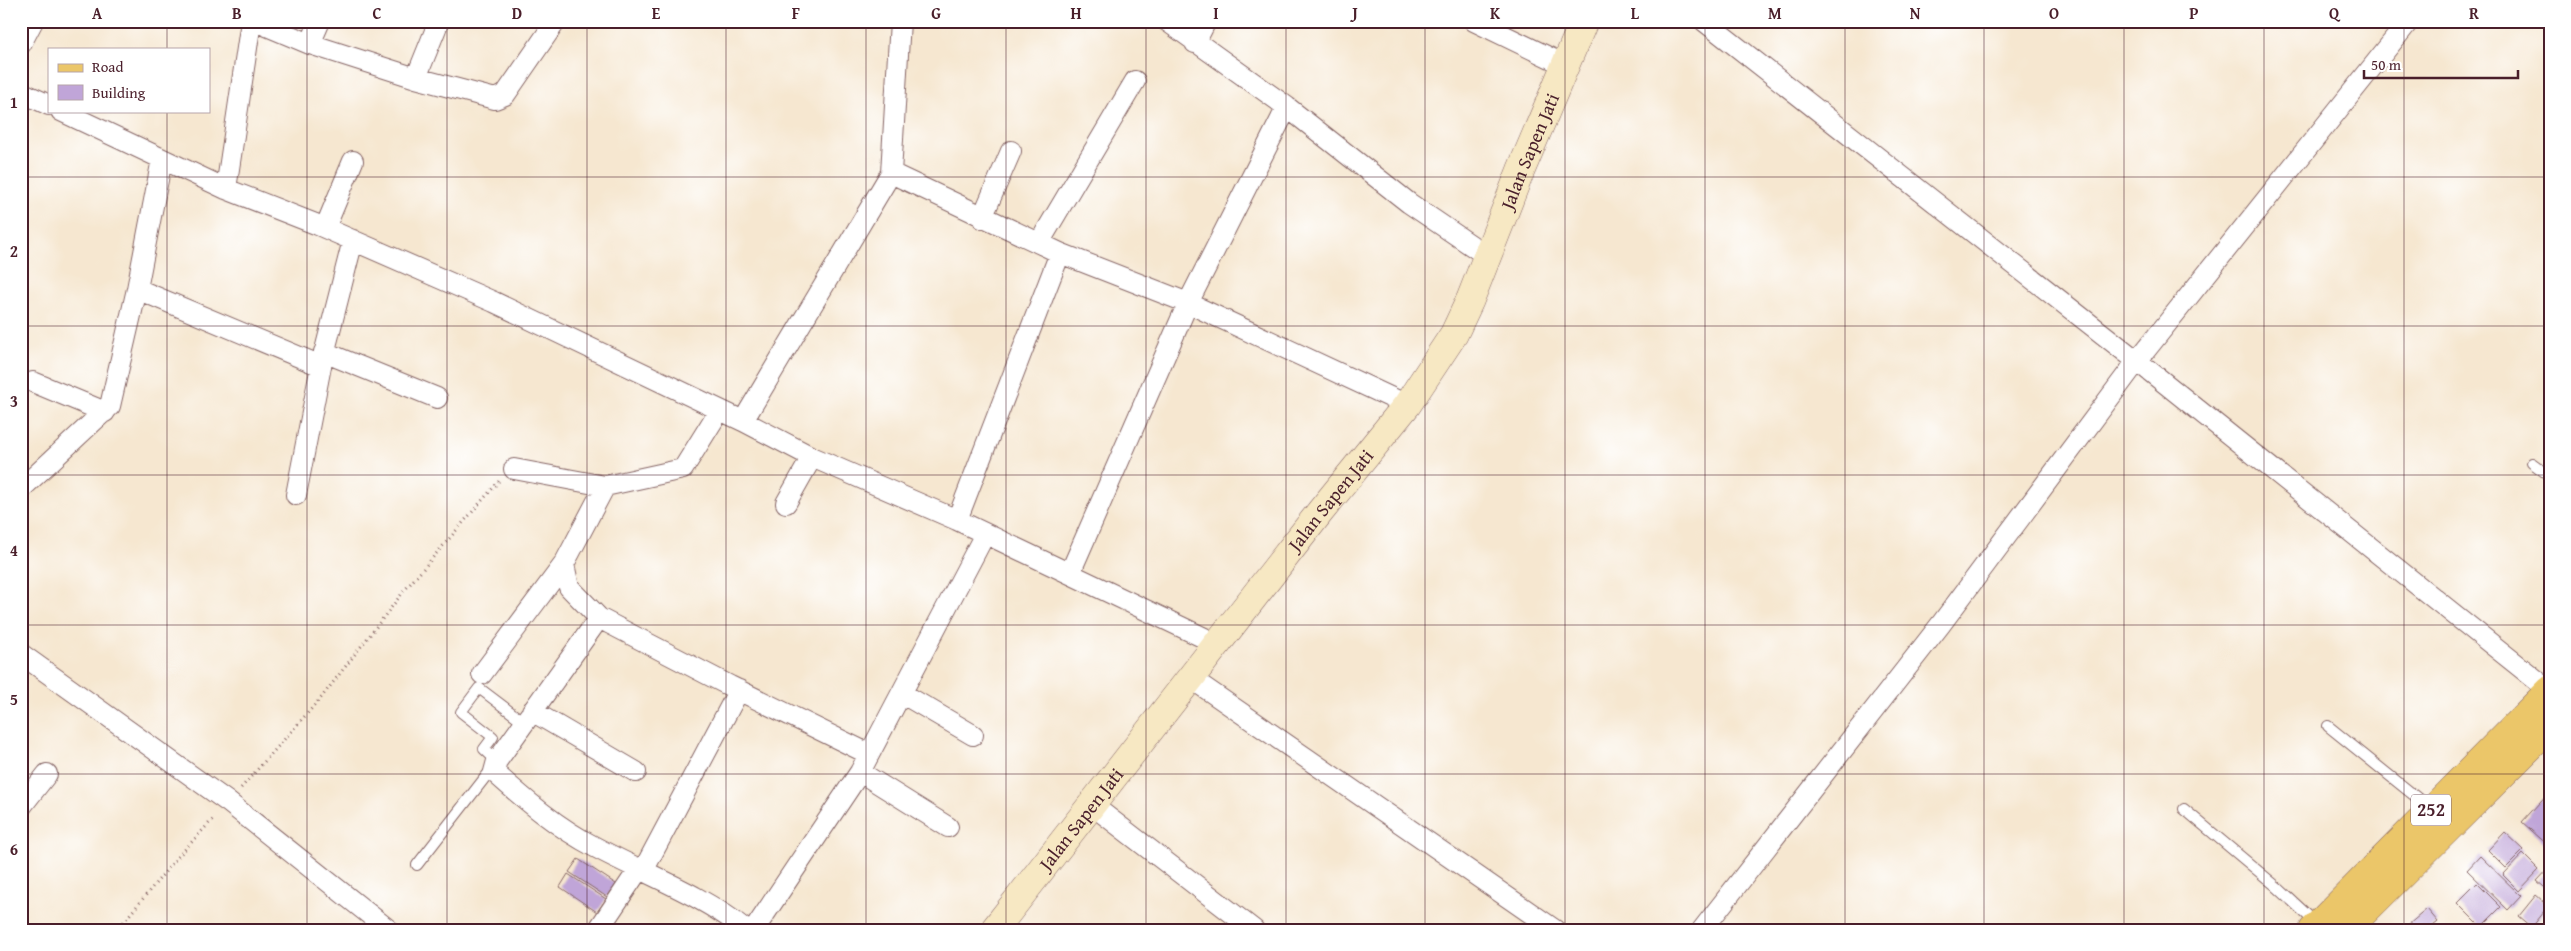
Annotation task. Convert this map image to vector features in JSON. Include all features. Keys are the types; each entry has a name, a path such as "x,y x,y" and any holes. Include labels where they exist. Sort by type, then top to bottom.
{"main road":[{"name":"252","path":"2318,928 2550,691"},
{"name":"252","path":"2346,930 2550,727"}],"street":[{"path":"21,44 33,21"},
{"path":"226,188 251,21"},
{"path":"255,21 310,44 416,78 498,99 505,95 556,21"},
{"path":"310,44 320,21"},
{"path":"416,78 438,21"},
{"path":"743,421 891,173 900,21"},
{"path":"1167,21 1195,43 1287,107 1409,203 1487,256"},
{"path":"1195,43 1206,21"},
{"path":"1474,21 1565,65"},
{"name":"Jalan Sapen Jati","path":"994,930 1192,679 1217,644 1407,405 1454,334 1520,170 1584,21"},
{"path":"1704,21 2137,361 2550,691"},
{"path":"1702,930 1941,624 2137,361 2409,21"},
{"path":"1039,243 1135,81"},
{"path":"21,92 48,105"},
{"path":"1070,573 1188,303 1287,107"},
{"path":"63,112 226,188 441,278 743,421 812,457 957,520 1217,644"},
{"path":"982,218 1011,151"},
{"path":"21,489 105,412 112,396 137,289 162,159"},
{"path":"325,228 353,161"},
{"path":"891,173 982,218 1060,253 1188,303 1407,405"},
{"path":"296,495 323,359 353,240"},
{"path":"957,520 1060,253"},
{"path":"137,289 323,359 437,398"},
{"path":"34,382 105,412"},
{"path":"514,469 605,486 685,467 719,411"},
{"path":"786,504 812,457"},
{"path":"482,674 564,564 605,486"},
{"path":"754,930 860,772 904,694 985,534"},
{"path":"564,564 569,587 599,618 738,690 869,754"},
{"path":"599,618 496,763 494,772 563,829 707,904 746,930"},
{"path":"21,654 228,802 389,930"},
{"path":"1192,679 1555,930"},
{"path":"598,930 641,870 738,690"},
{"path":"904,694 973,735"},
{"path":"528,717 636,772"},
{"path":"860,772 948,827"},
{"path":"21,807 47,774"},
{"path":"1092,805 1254,930"}],"lane":[{"path":"2532,463 2550,476"},
{"path":"417,865 496,763 484,749 493,736 461,712 479,688 528,717"},
{"path":"2328,726 2432,810"},
{"path":"2184,809 2276,886 2318,928"}],"path":[{"path":"117,930 174,860 321,698 404,591 506,472 514,469"}],"building":[{"path":"2550,791 2550,847 2522,822"},
{"path":"2505,832 2524,850 2506,868 2488,850"},
{"path":"2523,854 2539,870 2519,891 2503,875"},
{"path":"2480,856 2521,896 2508,910 2467,870"},
{"path":"578,859 616,884 607,897 569,872"},
{"path":"2550,867 2550,892 2537,881"},
{"path":"568,874 606,899 597,912 560,887"},
{"path":"2477,883 2501,907 2481,927 2457,903"},
{"path":"2536,895 2549,906 2532,927 2519,916"},
{"path":"2427,909 2438,922 2428,930 2412,930 2408,925"}]}
